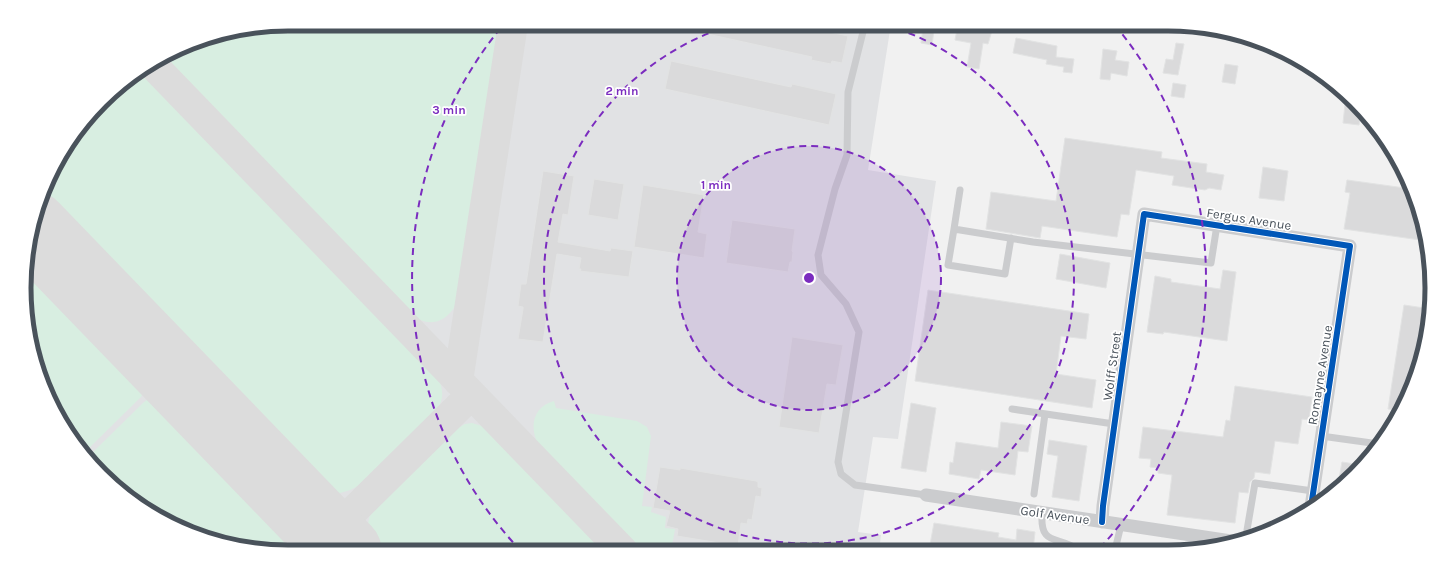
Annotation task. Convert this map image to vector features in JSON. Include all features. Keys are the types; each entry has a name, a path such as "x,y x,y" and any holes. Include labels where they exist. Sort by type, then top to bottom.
{"street":[{"name":"Fergus Avenue","path":"1144,214 1350,246"},
{"name":"Wolff Street","path":"1102,522 1114,424 1144,214"},
{"name":"Romayne Avenue","path":"1312,501 1350,246"},
{"name":"Golf Avenue","path":"926,496 1121,524 1212,541"}],"lane":[{"path":"863,31 848,92 847,155 835,189 818,255 821,275 846,304 859,332 838,462 841,474 855,485 926,496"},
{"path":"960,190 948,265 1005,274 1010,238"},
{"path":"954,229 1010,238 1211,263 1217,225"},
{"path":"1012,408 1114,424"},
{"path":"1034,494 1045,414"},
{"path":"1322,436 1373,443"},
{"path":"1247,532 1255,483 1313,491"},
{"path":"1042,513 1042,528 1044,534 1048,538 1072,545"},
{"path":"1116,545 1121,524"}],"shaded area":[{"path":"288,31 890,31 868,170 936,181 898,439 873,437 858,532 881,535 880,545 288,545 254,543 238,540 205,531 190,525 159,511 145,502 106,470 74,431 51,386 40,355 36,338 33,322 31,288 33,254 36,238 45,205 51,190 65,159 74,145 106,106 132,84 159,65 174,58 205,45 238,36 254,33"}],"green space":[{"path":"288,31 502,31 460,296 446,317 433,322 426,322 410,314 171,67 167,61 190,51 221,40 254,33"},
{"path":"144,75 438,378 442,391 442,399 439,407 361,484 351,490 339,493 328,493 317,489 44,207 65,159 74,145 106,106"},
{"path":"32,266 146,384 145,390 141,397 88,449 74,431 65,416 51,386 40,355 33,322 31,288"},
{"path":"151,397 159,397 302,545 254,543 205,531 159,511 132,492 106,470 92,453"},
{"path":"554,401 556,408 637,421 647,427 651,436 642,506 652,507 651,512 666,517 665,528 675,529 672,545 635,545 539,446 534,432 534,419 541,408"},
{"path":"472,423 485,427 490,431 600,545 373,545 369,535 368,523 369,517 375,505 451,432 465,424"}],"building":[{"path":"694,31 824,31 848,36 842,63 832,61 831,64 811,60 812,57"},
{"path":"923,31 934,31 932,45 921,43"},
{"path":"957,31 992,31 988,44 983,43 979,69 967,67 971,43 955,40"},
{"path":"1016,38 1057,46 1056,57 1074,59 1072,73 1063,72 1064,67 1046,64 1047,60 1013,53"},
{"path":"1176,43 1184,44 1178,75 1163,73 1166,59 1173,60"},
{"path":"1103,49 1117,51 1115,60 1129,62 1127,76 1111,73 1110,80 1100,79"},
{"path":"671,61 791,87 792,84 836,94 829,125 665,89"},
{"path":"1225,64 1238,66 1235,84 1222,82"},
{"path":"1173,83 1186,85 1184,98 1171,96"},
{"path":"1345,102 1360,118 1359,125 1343,123"},
{"path":"1065,138 1162,152 1161,158 1207,164 1206,172 1224,175 1221,190 1209,188 1205,190 1172,185 1174,176 1136,170 1129,215 1121,214 1117,237 1042,226 1040,238 986,229 991,192 1056,201"},
{"path":"1263,167 1288,171 1284,201 1259,198"},
{"path":"543,171 574,176 568,215 563,214 558,242 610,251 611,248 633,251 629,277 580,271 581,258 557,254 543,342 518,339 523,307 518,306 521,284 526,284"},
{"path":"594,179 624,184 618,220 588,215"},
{"path":"1347,180 1404,188 1411,205 1420,240 1344,229 1350,193 1345,192"},
{"path":"643,185 704,195 698,232 707,234 704,258 634,247"},
{"path":"732,220 795,229 792,262 790,262 788,272 726,263"},
{"path":"1060,254 1110,263 1106,288 1056,279"},
{"path":"1223,270 1236,272 1227,341 1164,332 1163,334 1147,332 1155,276 1171,279 1171,282 1220,289"},
{"path":"928,290 1089,314 1086,339 1061,336 1056,374 1096,380 1092,408 915,381"},
{"path":"1404,305 1424,308 1420,338 1411,371 1394,410 1388,409"},
{"path":"792,337 843,345 836,385 827,384 819,433 779,427"},
{"path":"1235,386 1312,397 1309,420 1302,419 1298,444 1275,441 1270,474 1255,472 1254,478 1250,482 1248,493 1239,492 1235,523 1167,515 1172,475 1158,473 1158,468 1150,467 1151,459 1139,458 1143,427 1223,437 1226,420 1230,421"},
{"path":"911,403 936,408 926,472 901,468"},
{"path":"1001,422 1032,426 1028,452 1018,451 1015,475 981,470 979,479 949,474 950,462 953,463 956,442 998,448"},
{"path":"1049,440 1087,446 1079,501 1052,497 1058,456 1047,454"},
{"path":"1342,462 1355,464 1350,470 1339,479"},
{"path":"660,467 680,470 680,468 756,481 758,482 758,487 762,488 761,497 756,496 752,520 748,519 747,524 741,523 738,545 677,536 678,529 666,526 670,511 653,508"},
{"path":"934,523 999,533 998,537 1016,540 1017,529 1035,532 1034,545 930,545"}],"taxiway":[{"path":"458,381 512,31"},
{"path":"155,67 617,545"},
{"path":"329,535 471,395"}],"runway":[{"path":"37,233 338,545"}],"cycle path":[{"path":"1102,522 1144,214 1350,246 1312,501"}]}
